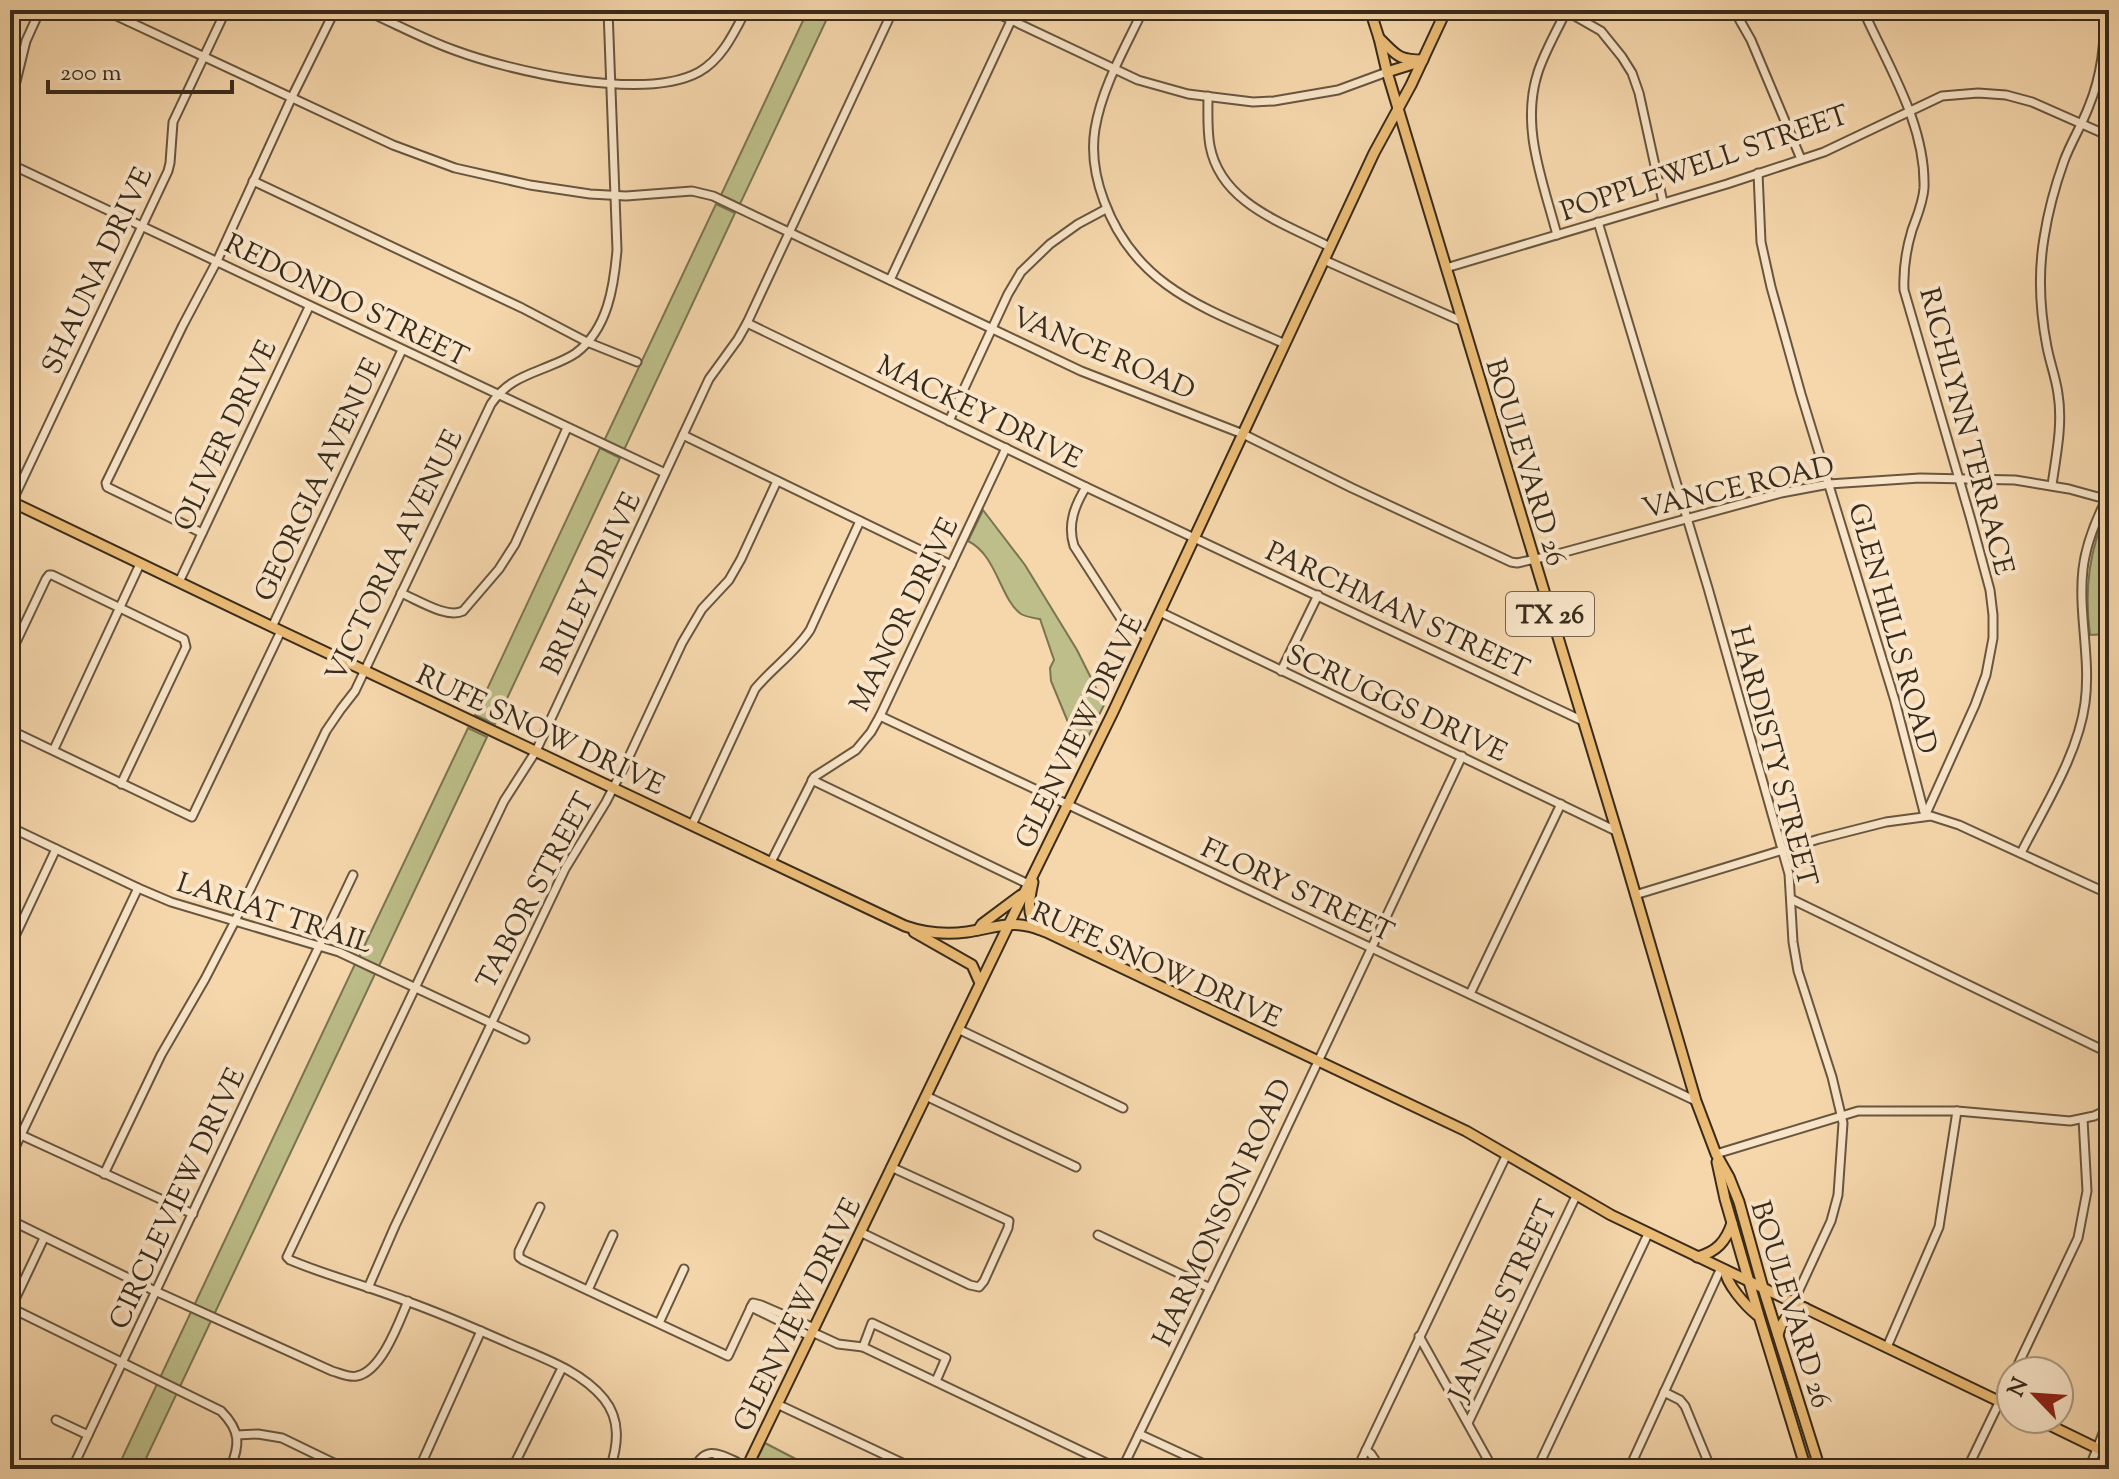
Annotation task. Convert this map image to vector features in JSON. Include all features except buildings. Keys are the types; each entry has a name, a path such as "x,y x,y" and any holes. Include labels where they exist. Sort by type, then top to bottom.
{"main road":[{"name":"BOULEVARD 26","path":"1370,10 1696,1101 1739,1202 1820,1469"},
{"name":"GLENVIEW DRIVE","path":"742,1468 777,1404 1148,638 1388,124 1446,10"},
{"path":"1379,38 1405,60 1423,60"},
{"path":"1387,72 1423,60"},
{"name":"RUFE SNOW DRIVE","path":"11,501 905,926 942,934 1009,924 1038,929 1466,1131 1648,1234 1995,1399"},
{"path":"1036,868 1029,908 1038,929"},
{"path":"978,930 1026,888"},
{"path":"905,926 972,965 980,983"},
{"name":"BOULEVARD 26","path":"1716,1154 1732,1223 1806,1469"},
{"path":"1697,1257 1721,1245 1732,1223"},
{"path":"1723,1269 1726,1278 1759,1316"},
{"path":"1778,1335 1786,1318 1805,1308"},
{"path":"1797,1439 1809,1435"},
{"path":"2070,1435 2109,1454"}],"street":[{"path":"10,106 26,41 40,10"},
{"name":"VANCE ROAD","path":"104,10 393,145 455,168 530,185 590,194 615,196 692,191 713,196 1118,387 1243,434 1500,558 1517,563 1781,493 1829,484 1892,479 2015,480 2108,498"},
{"path":"128,21 133,10"},
{"name":"SHAUNA DRIVE","path":"11,501 168,171 173,122 226,10"},
{"path":"202,533 107,487 106,483 217,261 335,10"},
{"path":"364,10 474,57 554,77 611,84 659,82 689,77 699,72 725,48 746,10"},
{"name":"VICTORIA AVENUE","path":"104,1174 161,1055 235,921 326,731 355,691 491,404 508,384 574,354 587,342 605,314 614,285 617,250 608,10"},
{"name":"BRILEY DRIVE","path":"368,1288 287,1257 504,801 536,751 709,379 747,323 893,10"},
{"path":"990,10 1138,80 1208,96 1253,102 1284,100 1338,90 1387,72"},
{"path":"890,280 1016,10"},
{"path":"1143,10 1115,69 1095,130 1095,177 1106,209 1123,242 1162,283 1221,315 1285,344"},
{"path":"1557,235 1532,140 1531,107 1539,70 1567,10 1607,37 1632,73 1663,202"},
{"path":"1734,10 1765,69 1801,159"},
{"name":"RICHLYNN TERRACE","path":"1863,10 1909,112 1923,161 1924,189 1906,253 1904,290 1990,590 1993,615 1993,638 1986,675 1925,816"},
{"path":"2052,485 2059,396 2047,346 2040,295 2042,256 2054,193 2089,105 2100,64 2104,10"},
{"path":"10,57 20,61"},
{"name":"POPPLEWELL STREET","path":"1446,268 1801,159 1847,142 1942,96 1978,93 2006,95 2032,102 2109,136"},
{"path":"1208,96 1211,147 1215,163 1229,186 1244,202 1330,247"},
{"name":"REDONDO STREET","path":"10,164 665,473"},
{"name":"GLEN HILLS ROAD","path":"1758,173 1759,224 1771,287 1895,701 1925,816"},
{"path":"253,181 522,308 587,342 637,362"},
{"path":"949,421 1015,281 1050,244 1106,209"},
{"name":"HARDISTY STREET","path":"1598,222 1789,874 1798,971 1832,1077 1843,1123 1835,1208 1793,1303"},
{"path":"1324,260 1461,321"},
{"name":"OLIVER DRIVE","path":"179,582 309,307"},
{"name":"MACKEY DRIVE","path":"747,323 1086,487 1195,536"},
{"name":"GEORGIA AVENUE","path":"121,784 192,817 402,350"},
{"path":"401,593 445,613 463,611 499,569 515,544 567,428"},
{"path":"683,435 951,565"},
{"name":"MANOR DRIVE","path":"771,862 812,780 856,750 871,732 1006,448"},
{"name":"TABOR STREET","path":"368,1288 565,869 613,787 682,643 702,609 729,580 741,559 777,481"},
{"path":"1086,487 1072,517 1074,546 1121,619 1148,638"},
{"path":"2021,853 2070,755 2082,719 2087,676 2083,569 2090,540 2108,498"},
{"path":"692,825 755,689 810,630 860,521"},
{"name":"PARCHMAN STREET","path":"1195,536 1583,721"},
{"path":"54,749 140,564"},
{"path":"10,655 49,575 120,607 186,642 176,672 121,784 10,730"},
{"path":"1281,671 1318,595"},
{"name":"SCRUGGS DRIVE","path":"1160,612 1616,831"},
{"name":"FLORY STREET","path":"880,716 1696,1101"},
{"name":"HARMONSON ROAD","path":"1120,1469 1210,1288 1462,756"},
{"path":"812,780 1026,888"},
{"path":"1470,994 1561,804"},
{"path":"1635,895 1782,850 1886,822 1925,816 1959,825 2109,894"},
{"name":"LARIAT TRAIL","path":"10,827 171,902 339,952 525,1039"},
{"path":"10,947 56,849"},
{"name":"CIRCLEVIEW DRIVE","path":"72,1469 353,875"},
{"path":"10,1158 138,888"},
{"path":"1791,899 2109,1053"},
{"path":"958,1029 1123,1108"},
{"path":"926,1096 1076,1167"},
{"path":"1716,1154 1858,1111 1957,1111 2070,1121 2109,1109"},
{"path":"1887,1347 1939,1227 1957,1111"},
{"path":"2023,1355 2078,1238 2087,1191 2083,1119"},
{"path":"21,1135 193,1214"},
{"path":"1357,1469 1507,1154"},
{"path":"860,1232 970,1285 979,1287 984,1281 1009,1221 891,1167"},
{"name":"JANNIE STREET","path":"1468,1423 1576,1196"},
{"path":"540,1207 519,1257 728,1356 751,1307 838,1344 863,1347 1120,1469"},
{"path":"10,1220 155,1291 332,1371 353,1377 372,1367 383,1353 408,1301"},
{"path":"1537,1469 1648,1234"},
{"path":"588,1290 613,1235"},
{"path":"1098,1235 1210,1288"},
{"path":"44,1238 11,1309 221,1411 237,1435 238,1444 230,1469"},
{"path":"659,1323 684,1269"},
{"path":"1629,1469 1723,1269"},
{"path":"368,1288 481,1331 562,1368 593,1387 613,1415 617,1429 617,1448 610,1469"},
{"path":"863,1347 872,1323 946,1358 936,1381"},
{"path":"419,1469 481,1331"},
{"path":"1419,1336 1493,1469"},
{"path":"512,1469 562,1368"},
{"path":"1664,1392 1685,1406 1711,1469"},
{"path":"777,1404 915,1469"},
{"path":"1967,1469 1995,1411"},
{"path":"2089,1469 2109,1418"},
{"path":"56,1420 88,1435"},
{"path":"1139,1434 1215,1469"},
{"path":"237,1435 282,1438 346,1469"},
{"path":"1366,1450 1381,1469"},
{"path":"694,1469 701,1455 710,1453 734,1469 742,1468"}],"green space":[{"path":"808,10 831,10 740,204 721,195"},
{"path":"716,204 735,213 624,450 604,441"},
{"path":"600,448 620,458 495,724 475,715"},
{"path":"2109,506 2109,634 2090,635 2090,569"},
{"path":"983,510 1025,565 1077,650 1100,696 1107,699 1087,739 1070,727 1051,681 1050,668 1054,660 1040,619 1023,615 1014,607 986,556 968,541"},
{"path":"468,728 487,737 379,966 359,957"},
{"path":"355,964 375,974 141,1469 117,1469"},
{"path":"765,1443 815,1469 752,1469"}]}
